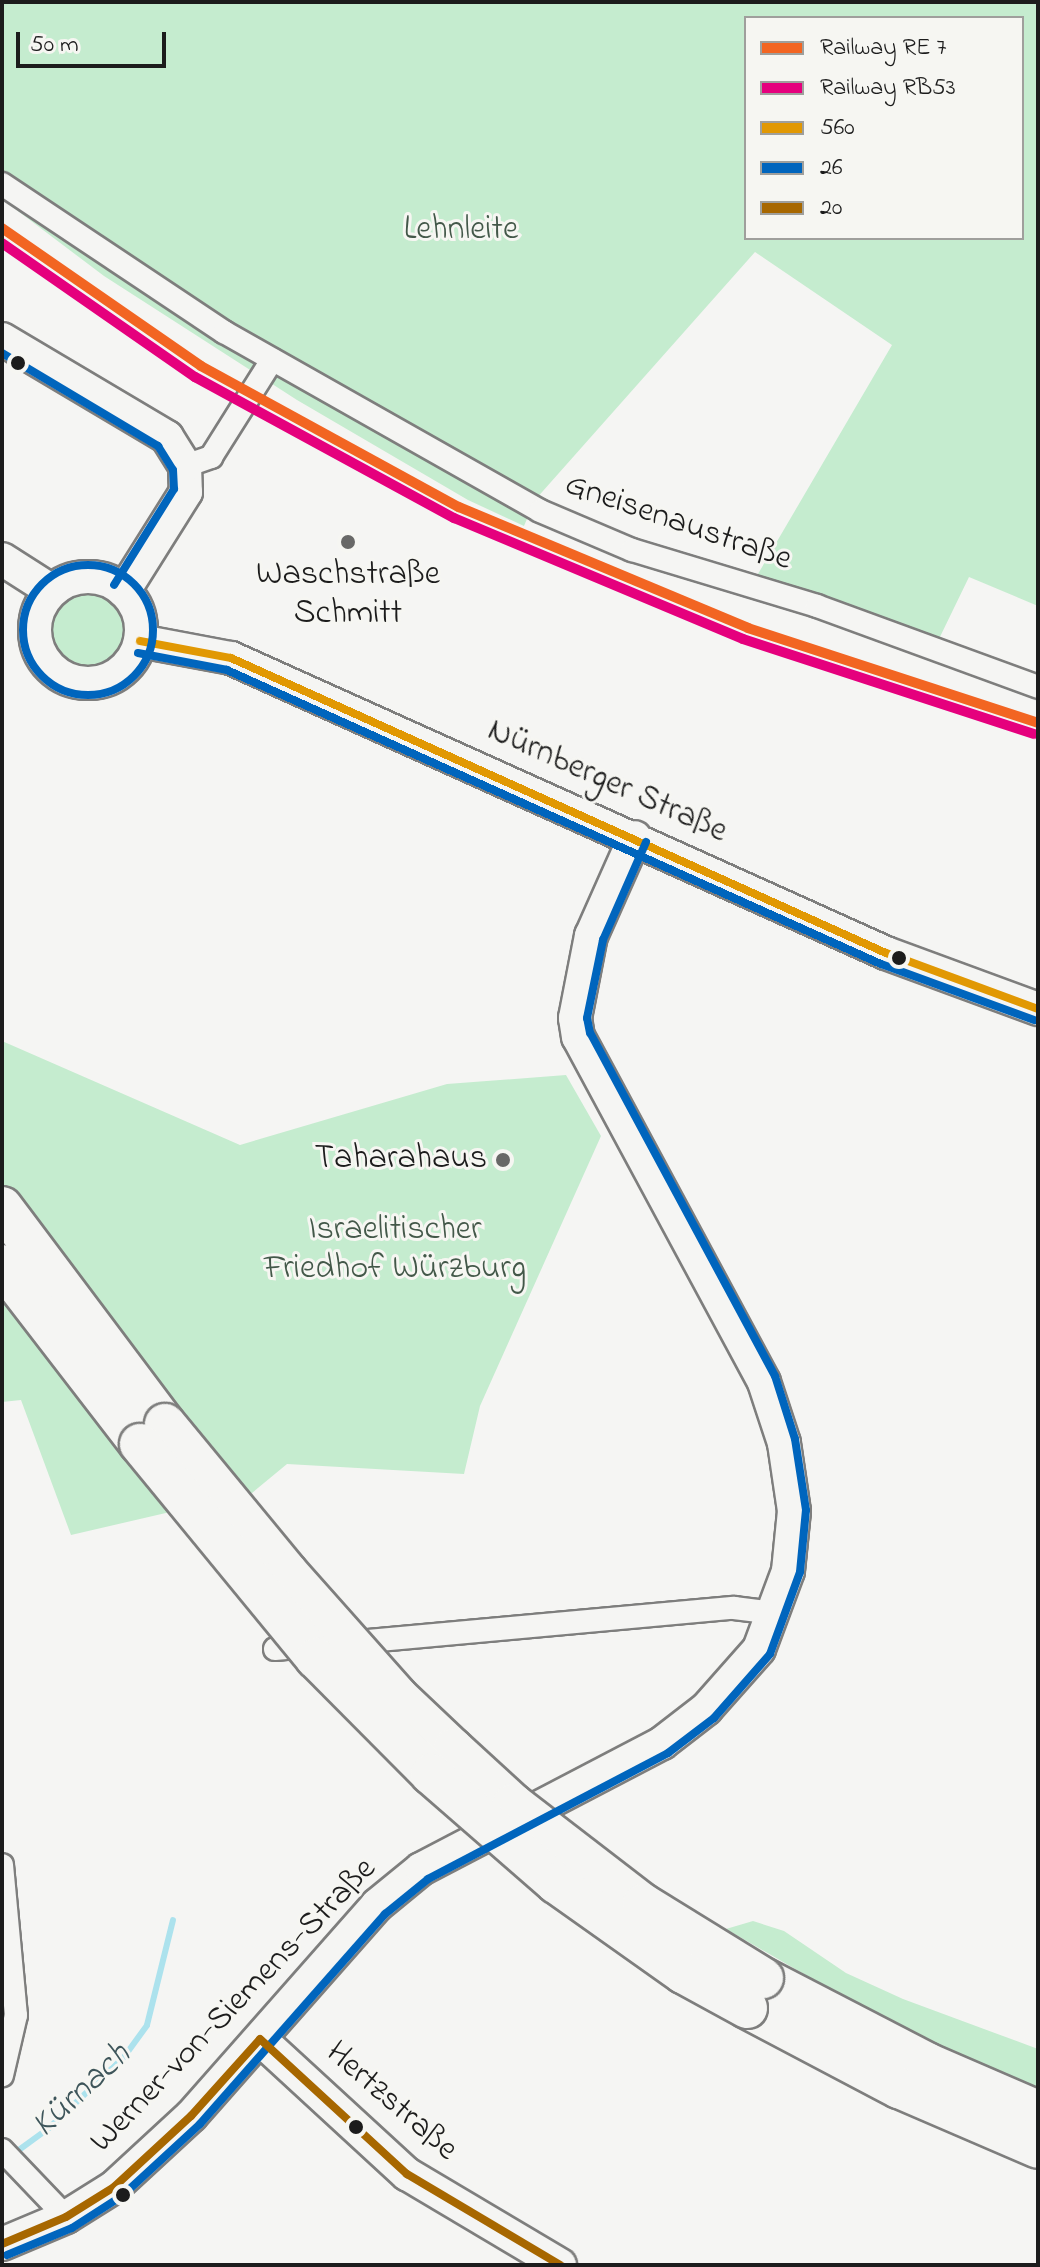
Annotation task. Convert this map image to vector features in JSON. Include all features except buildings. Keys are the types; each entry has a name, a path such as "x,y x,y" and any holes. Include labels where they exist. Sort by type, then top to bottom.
{"highway":[{"path":"2,1207 152,1434 316,1658 431,1774 556,1883 683,1973 755,1993 1038,2111"},
{"path":"2,1265 152,1434"},
{"path":"755,1993 899,2088 1038,2148"}],"street":[{"name":"Gneisenaustraße","path":"2,184 113,261 272,360 553,517 632,550 817,606 1038,687"},
{"path":"2,339 167,437 185,466 186,492 124,591"},
{"path":"185,466 211,457 272,360"},
{"path":"2,559 52,591"},
{"path":"96,578 124,591 140,620 140,641 117,674 88,683 70,680 55,671 36,641 38,614 52,591 65,582 96,578"},
{"name":"Nürnberger Straße","path":"140,641 231,658 635,837 886,953 1038,1009"},
{"name":"Werner-von-Siemens-Straße","path":"2,2244 66,2217 125,2177 191,2116 377,1905 421,1869 662,1743 706,1709 759,1649 775,1613 788,1571 794,1511 784,1443 764,1382 578,1037 575,1018 591,936 635,837"},
{"path":"275,1649 734,1608 775,1613"},
{"path":"2,1865 16,2015 2,2075"},
{"name":"Hertzstraße","path":"260,2039 407,2174 560,2265"},
{"path":"2,2150 66,2217"}],"green space":[{"name":"Lehnleite","path":"2,2 1038,2 1038,606 969,577 937,643 755,579 892,345 755,252 535,500 524,526 468,500 297,400 104,276 2,199"},
{"path":"88,594 109,600 119,610 125,631 119,652 109,662 88,668 67,662 57,652 51,631 57,610 67,600"},
{"name":"Israelitischer Friedhof Würzburg","path":"2,1041 240,1145 447,1084 566,1075 601,1136 480,1406 464,1474 287,1464 252,1493 71,1535 21,1400 2,1402"},
{"path":"753,1921 784,1931 846,1973 903,1999 1038,2049 1038,2088 892,2025 726,1929"}],"waterway":[{"name":"Kürnach","path":"12,2155 49,2128 124,2057 147,2025 173,1920"}],"transit line":[{"path":"2,228 201,366 459,507 748,628 1038,723"},
{"name":"26","path":"2,353 158,446 173,470 174,489 114,585"},
{"name":"26","path":"88,565 113,570 134,584 148,605 153,630 148,655 134,676 113,690 88,695 63,690 42,676 28,655 23,630 28,605 42,584 63,570 88,565"},
{"name":"560","path":"140,641 231,658 886,953 1038,1009"},
{"name":"26","path":"138,653 227,670 881,964 1034,1020"},
{"name":"26","path":"7,2255 72,2228 122,2196 200,2124 385,1914 428,1879 668,1753 714,1718 770,1654 800,1572 806,1510 795,1439 775,1376 590,1033 587,1018 603,940 646,842"},
{"name":"20","path":"2,2244 66,2217 114,2187 191,2116 260,2039 407,2174 560,2265"}],"rail line":[{"name":"RB53","path":"2,243 195,377 454,518 743,639 1034,734"}],"place":[{"name":"Waschstraße Schmitt","path":"348,542"},
{"name":"Taharahaus","path":"503,1160"}]}
